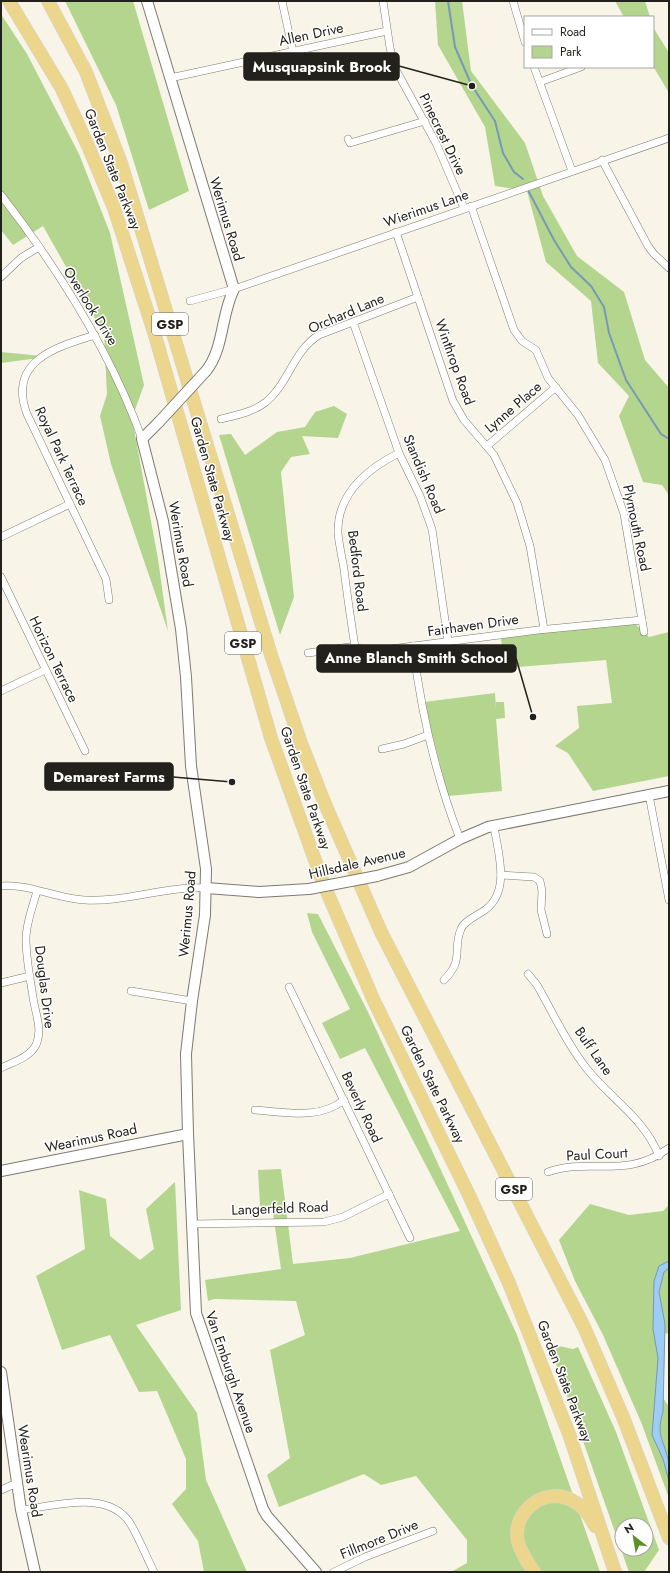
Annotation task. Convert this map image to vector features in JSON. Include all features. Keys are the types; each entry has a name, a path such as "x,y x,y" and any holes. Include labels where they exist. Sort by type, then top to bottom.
{"highway":[{"name":"Garden State Parkway","path":"9,1 62,89 114,208 150,319 269,731 324,885 374,1001 469,1195 510,1283 567,1428 615,1572"},
{"name":"Garden State Parkway","path":"48,1 86,72 116,151 271,655 301,743 330,816 387,944 584,1327 624,1417 669,1538"},
{"path":"534,1572 518,1542 519,1523 527,1510 535,1502 546,1497 557,1496 571,1499 585,1510 595,1526 615,1572"}],"main road":[{"name":"Werimus Road","path":"148,1 234,289"},
{"path":"142,439 206,371 213,360 226,306 234,289"},
{"name":"Werimus Road","path":"142,439 163,521 181,629 186,677 191,766 204,850 206,888 204,914 186,1054 188,1134"},
{"name":"Hillsdale Avenue","path":"206,888 259,892 309,889 378,876 409,867 474,832 494,826 669,791"},
{"name":"Wearimus Road","path":"1,1171 188,1134"},
{"name":"Van Emburgh Avenue","path":"188,1134 196,1313 263,1509 267,1516 316,1572"},
{"name":"Wearimus Road","path":"1,1372 21,1510 34,1572"}],"street":[{"path":"282,1 292,52"},
{"name":"Pinecrest Drive","path":"383,1 387,31 396,70 425,121 467,207"},
{"path":"513,1 524,39"},
{"name":"Allen Drive","path":"170,78 387,31"},
{"path":"534,68 572,171"},
{"path":"540,82 578,68"},
{"path":"348,139 350,143 425,121"},
{"name":"Wierimus Lane","path":"190,301 234,289 669,138"},
{"path":"602,160 648,246 669,268"},
{"name":"Overlook Drive","path":"1,195 39,247 95,335 121,385 142,439"},
{"name":"Plymouth Road","path":"467,207 514,330 522,341 536,350 543,371 590,432 613,479 625,521 644,632"},
{"name":"Winthrop Road","path":"396,232 458,411 471,430 487,446 502,469 524,524 532,557 544,629"},
{"path":"1,277 21,258 39,247"},
{"name":"Orchard Lane","path":"221,419 250,411 266,402 279,388 304,346 319,335 418,297"},
{"name":"Standish Road","path":"353,322 398,453 420,496 432,529 448,641"},
{"name":"Royal Park Terrace","path":"95,335 64,345 39,358 27,372 22,388 24,406 27,414 106,579 109,600"},
{"name":"Lynne Place","path":"487,446 556,387"},
{"name":"Bedford Road","path":"355,647 338,533 340,514 348,495 361,477 382,461 398,453"},
{"path":"1,537 70,504"},
{"name":"Horizon Terrace","path":"1,577 85,751"},
{"name":"Fairhaven Drive","path":"308,653 355,647 374,651 544,629 642,620"},
{"path":"413,646 418,690 428,735 443,791 460,839"},
{"path":"1,691 45,670"},
{"path":"382,749 404,744 428,735"},
{"path":"649,795 669,900"},
{"path":"444,980 454,970 460,929 463,925 493,903 500,887 501,875 494,826"},
{"path":"501,875 534,877 540,882 542,891 541,910 547,934"},
{"path":"1,886 19,886 70,899 100,900 133,898 184,888 206,888"},
{"name":"Douglas Drive","path":"1,1068 26,1056 35,1046 38,1039 39,1026 30,976 27,930 37,891"},
{"name":"Buff Lane","path":"528,974 538,985 586,1068 644,1128 653,1141 659,1156"},
{"path":"1,983 30,976"},
{"name":"Beverly Road","path":"289,987 410,1238"},
{"path":"131,991 192,1001"},
{"path":"256,1110 313,1113 332,1108 344,1100"},
{"name":"Paul Court","path":"548,1172 559,1168 627,1166 638,1164 659,1156 669,1148"},
{"name":"Langerfeld Road","path":"191,1224 324,1222 343,1217 389,1194"},
{"path":"1,1490 17,1483"},
{"path":"21,1510 84,1502 111,1506 118,1510 129,1522 154,1572"},
{"name":"Fillmore Drive","path":"334,1572 364,1557 433,1531"}],"green space":[{"path":"65,1 133,1 189,191 149,210 116,105"},
{"path":"435,1 462,1 471,71 525,143 543,196 577,256 624,292 645,360 669,388 669,495 662,485 643,482 619,416 629,396 598,363 591,301 546,262 527,191 495,186 485,127 438,45"},
{"path":"615,1 645,1 650,16 623,16"},
{"path":"1,14 27,54 79,154 110,233 144,385 132,418 158,559 168,631 111,464 100,416 107,394 104,334 43,226 13,245 1,230"},
{"path":"654,29 669,53 669,93 654,68"},
{"path":"1,352 42,356 39,358 1,363"},
{"path":"334,406 347,414 338,438 302,436 310,454 291,457 281,472 294,597 280,635 219,435 231,434 245,455 277,432 305,427 315,412"},
{"path":"629,618 649,637 669,632 669,776 593,791 568,753 555,746 579,728 577,706 612,703 606,660 506,668 500,634"},
{"path":"495,693 496,708 496,702 504,702 505,718 496,719 502,791 448,796 424,702"},
{"path":"307,913 318,914 368,1012 517,1335 600,1572 451,1572 467,1563 467,1540 416,1476 381,1485 364,1474 279,1507 267,1475 290,1458 270,1350 305,1335 296,1301 214,1299 208,1301 205,1280 281,1269 272,1206 260,1206 258,1170 281,1169 293,1264 350,1258 460,1231 365,1048 340,1059 322,1023 350,1009 312,932"},
{"path":"175,1182 181,1310 136,1325 197,1413 206,1480 247,1572 204,1572 198,1541 172,1504 186,1489 186,1459 157,1391 139,1392 110,1335 62,1350 36,1276 85,1249 79,1190 106,1199 110,1236 140,1260 154,1249 146,1209"},
{"path":"590,1204 629,1215 663,1211 669,1205 669,1333 663,1334 662,1396 669,1407 669,1498 641,1422 603,1335 575,1281 559,1240"},
{"path":"549,1344 573,1349 578,1347 616,1432 647,1517 614,1517 614,1529"},
{"path":"654,1536 659,1550 644,1572 629,1572 624,1557 654,1557"}],"water":[{"path":"669,1261 669,1268 664,1272 659,1292 665,1324 663,1412 660,1431 669,1462 669,1481 663,1459 652,1435 658,1358 653,1329 654,1281 659,1266"}],"waterway":[{"path":"448,1 455,47 472,86 495,121 503,153 514,172 523,179"},
{"path":"529,192 554,240 571,267 591,286 604,307 609,333 626,380 661,434 669,439"}],"place":[{"name":"Musquapsink Brook","path":"472,86"},
{"name":"Anne Blanch Smith School","path":"533,717"},
{"name":"Demarest Farms","path":"232,782"}]}
